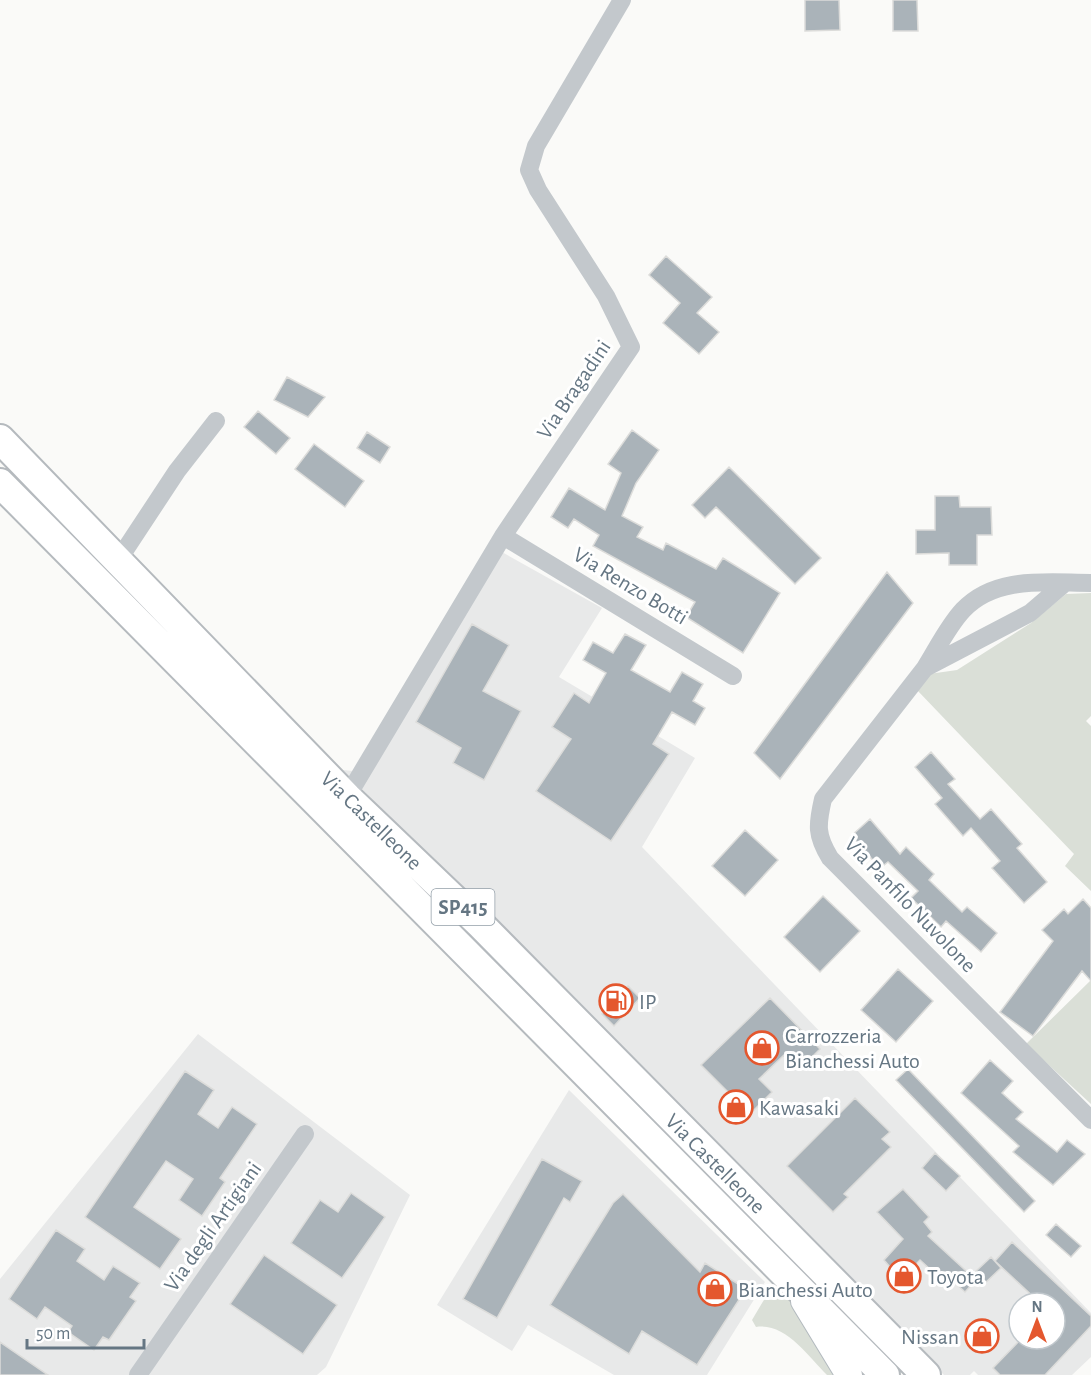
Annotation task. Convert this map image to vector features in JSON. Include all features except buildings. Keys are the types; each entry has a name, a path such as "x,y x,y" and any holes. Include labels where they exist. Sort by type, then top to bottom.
{"main road":[{"name":"Via Castelleone","path":"0,439 119,558 347,797 481,925 926,1375"},
{"name":"Via Castelleone","path":"0,483 796,1288 885,1375"}],"street":[{"name":"Via Bragadini","path":"347,797 503,536 631,347 606,296 538,190 530,170 536,146 622,0"},
{"path":"119,558 177,471 216,421"},
{"name":"Via Renzo Botti","path":"503,536 733,676"},
{"path":"1027,583 1035,595 1030,613"},
{"name":"Via Panfilo Nuvolone","path":"1091,583 1027,583 995,589 963,610 925,668 823,799 818,822 820,842 830,858 1091,1120"},
{"name":"Via Panfilo Nuvolone","path":"925,668 1030,613 1065,583"},
{"name":"Via degli Artigiani","path":"138,1375 305,1134"},
{"path":"796,1288 849,1375"}],"shaded area":[{"path":"493,547 602,608 559,677 695,758 642,847 1091,1313 1091,1357 1072,1375 978,1375 974,1371 970,1375 944,1375 343,770 353,771"},
{"path":"1091,593 1091,716 1086,721 1091,726 1091,891 1065,866 1074,854 917,690 929,674 957,670 1031,623 1066,594"},
{"path":"1091,980 1091,1104 1026,1044"},
{"path":"198,1034 410,1195 326,1367 317,1375 0,1375 0,1279"},
{"path":"569,1090 765,1282 707,1375 614,1375 528,1325 512,1351 437,1305"},
{"path":"777,1278 844,1375 827,1375 804,1350 786,1335 767,1327 756,1327 752,1320"}],"place":[{"name":"IP","path":"616,1001"},
{"name":"Carrozzeria Bianchessi Auto","path":"762,1048"},
{"name":"Kawasaki","path":"736,1107"},
{"name":"Toyota","path":"904,1276"},
{"name":"Bianchessi Auto","path":"715,1289"},
{"name":"Nissan","path":"982,1336"}]}
